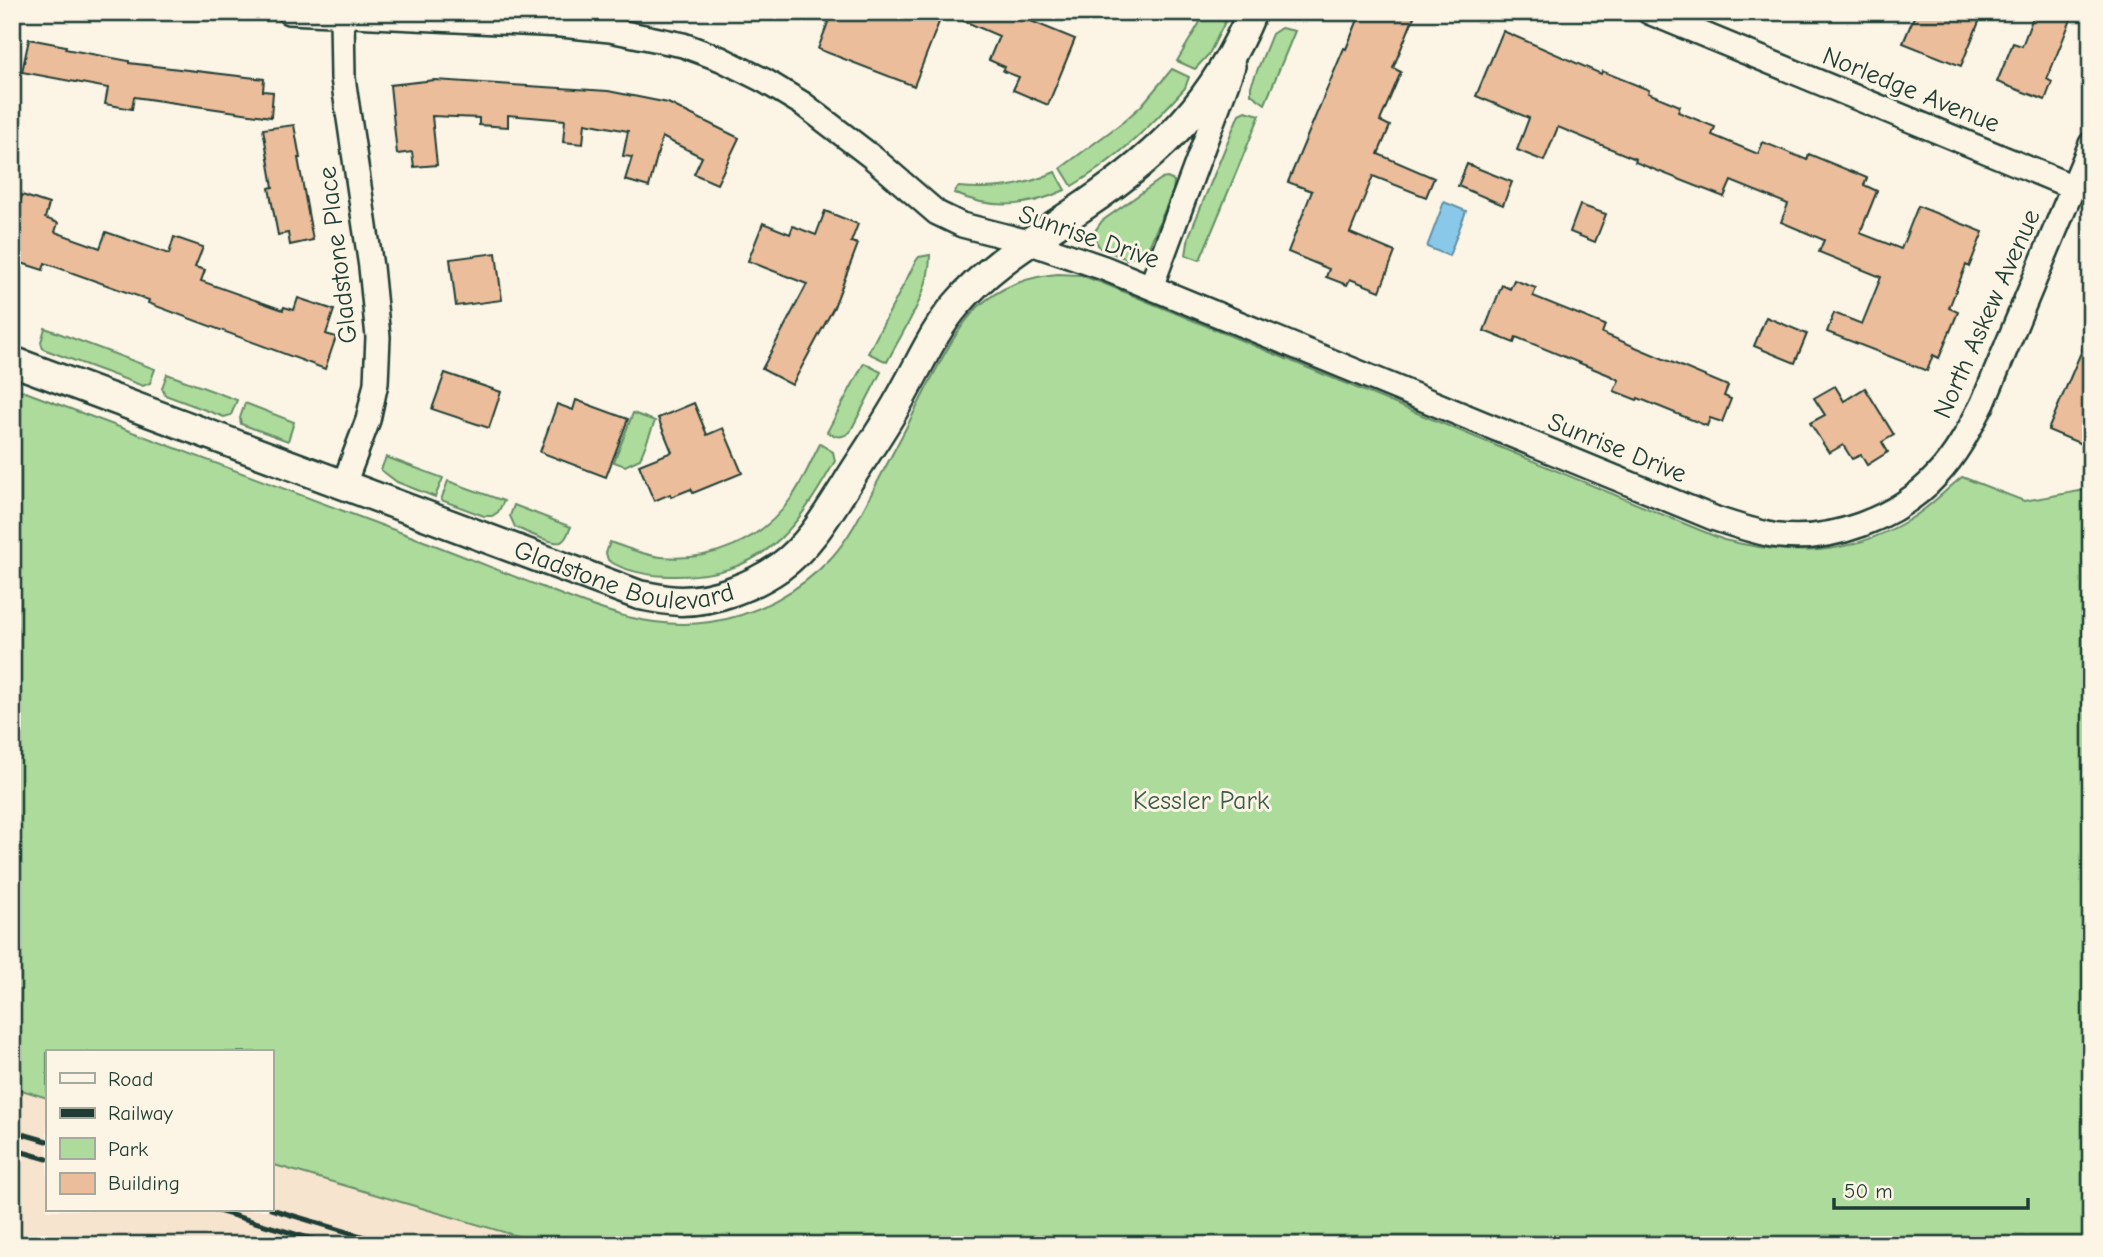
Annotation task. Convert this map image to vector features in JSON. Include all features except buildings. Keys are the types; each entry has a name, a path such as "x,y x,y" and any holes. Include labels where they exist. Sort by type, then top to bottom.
{"street":[{"name":"Sunrise Drive","path":"289,12 573,26 634,34 683,45 754,75 803,104 937,213 962,225 1028,242 1151,287 1742,528 1774,535 1807,536 1837,532 1880,516"},
{"name":"Norledge Avenue","path":"1649,12 2073,187"},
{"name":"Gladstone Place","path":"341,16 343,78 371,267 378,337 376,383 368,420 344,484"},
{"name":"Gladstone Boulevard","path":"12,361 639,596 681,601 717,596 753,583 780,567 801,548 821,525 879,435 954,307 979,280 1028,242 1138,168 1174,135 1205,97 1229,61 1251,16"},
{"path":"1151,287 1251,16"},
{"name":"North Askew Avenue","path":"1880,516 1910,499 1937,475 1963,440 1998,369 2091,144"}],"shaded area":[{"path":"12,1087 46,1098 46,1212 273,1212 273,1165 548,1245 12,1245"}],"green space":[{"path":"1206,12 1230,12 1209,54 1195,69 1177,61"},
{"path":"1281,28 1295,31 1265,104 1251,94 1251,86 1272,34"},
{"path":"1172,69 1189,77 1185,88 1132,142 1072,186 1061,168 1141,106"},
{"path":"1245,111 1260,115 1200,260 1186,255 1189,236 1239,114"},
{"path":"1055,172 1065,190 1024,203 982,202 954,193 958,187 1008,186"},
{"path":"1161,179 1174,181 1173,191 1149,247 1143,254 1127,259 1100,248 1094,238 1102,221"},
{"path":"930,255 921,297 887,362 868,353 916,261 919,257"},
{"name":"Kessler Park","path":"1080,275 1105,284 1724,540 1795,551 1840,547 1884,533 1915,516 1962,477 2024,501 2091,489 2091,1245 548,1245 273,1165 273,1050 46,1050 46,1098 12,1087 12,387 602,609 623,616 665,623 710,622 744,614 776,600 805,581 831,558 857,522 956,335 986,300 1005,288 1037,277"},
{"path":"45,328 155,369 150,383 143,386 43,349 41,342"},
{"path":"864,363 881,372 850,432 841,436 833,435 827,432"},
{"path":"167,374 237,400 231,415 224,417 165,395 162,388"},
{"path":"245,403 294,422 288,441 241,424 240,418"},
{"path":"633,413 655,421 640,459 625,466 614,462"},
{"path":"820,444 833,452 835,461 820,487 789,530 771,547 751,560 701,575 670,576 638,572 608,560 606,553 610,542 648,555 679,558 715,552 749,538 777,515 789,501"},
{"path":"386,457 443,478 435,497 397,482 381,470"},
{"path":"448,481 504,501 498,512 492,516 484,516 441,500"},
{"path":"514,505 571,527 561,542 538,537 515,527 510,516"}],"water":[{"path":"1444,202 1466,211 1449,256 1427,247"}],"railway":[{"path":"12,1131 46,1141"},
{"path":"12,1149 46,1159"},
{"path":"273,1210 391,1245"},
{"path":"222,1212 332,1245"}]}
